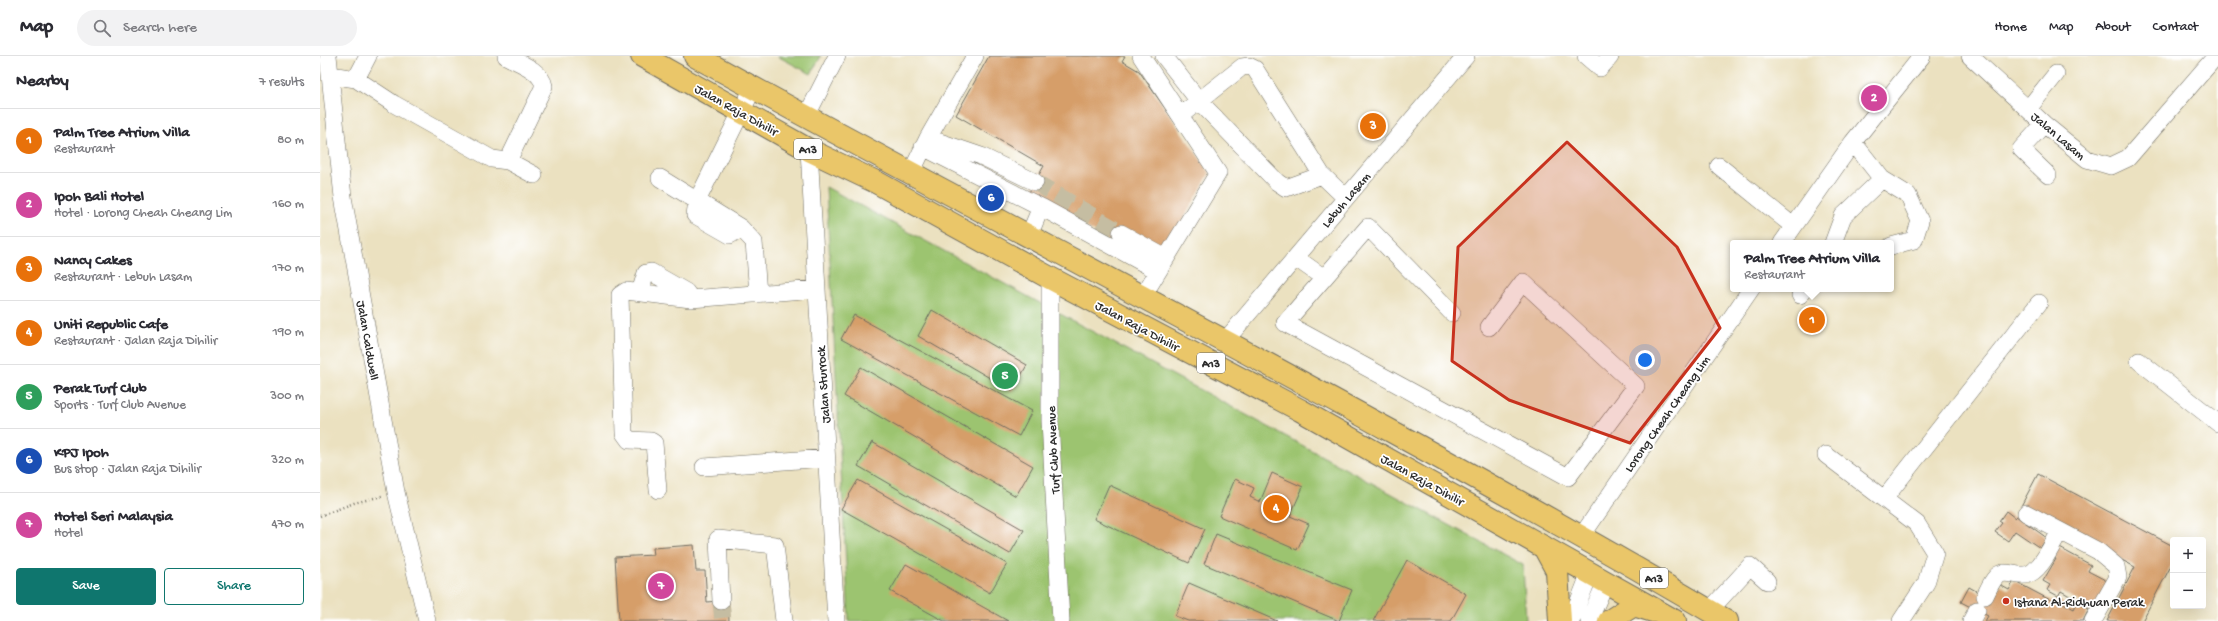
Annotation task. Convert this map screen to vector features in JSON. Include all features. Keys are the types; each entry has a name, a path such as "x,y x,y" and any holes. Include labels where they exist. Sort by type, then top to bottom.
{"main road":[{"name":"Jalan Raja Dihilir","path":"642,56 809,150 876,182 1050,278 1300,410 1544,547 1599,574 1669,618"},
{"name":"Jalan Raja Dihilir","path":"695,56 1028,238 1144,296 1497,489 1710,611"},
{"path":"911,173 923,194 1004,253"},
{"path":"1497,489 1520,517 1534,527 1599,563 1599,574 1622,571 1677,602 1710,611"},
{"path":"1544,547 1557,571 1560,621"},
{"path":"1609,621 1634,605 1669,618"}],"street":[{"name":"Jalan Caldwell","path":"328,56 343,197 396,492 427,621"},
{"path":"356,79 368,56"},
{"path":"506,56 537,73 543,78 544,86 508,161"},
{"path":"806,117 837,56"},
{"path":"911,173 925,142 975,56"},
{"path":"1141,56 1218,173 1144,296"},
{"path":"1164,56 1199,101 1277,182 1286,188 1322,175"},
{"name":"Lebuh Lasam","path":"1225,341 1466,56"},
{"path":"1586,56 1600,68 1610,57"},
{"path":"1784,240 1853,142 1922,56"},
{"name":"Jalan Lasam","path":"1970,56 2044,124 2086,159 2111,166 2128,158 2216,56"},
{"path":"1181,115 1242,67 1249,66 1255,69 1322,175 1346,198"},
{"path":"2028,109 2056,74"},
{"path":"330,75 356,79 394,104 492,158 508,161 534,175"},
{"path":"697,201 753,88"},
{"path":"2044,124 2021,149 2048,176"},
{"path":"925,142 980,156 1035,182"},
{"path":"925,142 1041,207 1162,264"},
{"path":"1853,142 1882,179 1908,195 1920,221 1914,240 1894,245"},
{"name":"Jalan Sturrock","path":"809,150 836,621"},
{"path":"1720,166 1794,226"},
{"path":"660,178 741,228 756,245 758,294"},
{"path":"1834,240 1843,216 1882,179"},
{"path":"1028,238 1041,207"},
{"path":"1452,313 1368,227 1285,323 1568,477 1636,386 1523,282 1489,327"},
{"path":"1121,233 1162,264"},
{"path":"1296,258 1324,278"},
{"path":"658,490 654,443 651,440 629,440 624,433 620,295 626,291 640,292 646,273 651,272 686,292 691,299 816,289"},
{"name":"Turf Club Avenue","path":"1050,278 1050,421 1062,621"},
{"name":"Lorong Cheah Cheang Lim","path":"1581,537 1749,292"},
{"path":"1884,499 2039,303"},
{"path":"2139,361 2218,423"},
{"path":"1826,455 1917,524 1935,553 1926,583 1901,621"},
{"path":"704,467 826,458"},
{"path":"2026,513 2098,551 2116,566 2118,577 2093,621"},
{"path":"1978,609 1996,576 2003,572 2021,576 2030,573 2039,566 2060,532"},
{"path":"721,601 718,539 775,545 784,621"},
{"path":"1710,611 1750,566 1767,581"},
{"path":"1571,621 1599,574"},
{"path":"1589,621 1599,574"}],"path":[{"path":"320,516 354,503 396,492"}],"highlighted area":[{"path":"1567,142 1677,247 1720,328 1630,443 1509,400 1452,361 1458,247"}],"green space":[{"path":"777,56 821,56 811,74"},
{"path":"826,187 1523,565 1526,621 849,621"}],"building":[{"path":"989,56 1125,56 1122,61 1139,71 1210,173 1166,250 1115,244 1028,194 1044,166 956,115"},
{"path":"932,310 1027,365 1012,391 918,336"},
{"path":"854,315 1032,411 1019,436 841,339"},
{"path":"861,367 1033,466 1016,496 844,396"},
{"path":"872,442 1024,530 1010,554 858,466"},
{"path":"1272,473 1303,487 1290,516 1309,524 1297,550 1219,516 1235,479 1254,488 1250,497 1260,502"},
{"path":"2038,474 2170,544 2170,568 2142,621 2107,621 2135,567 2021,506"},
{"path":"858,480 1007,564 990,593 841,509"},
{"path":"1109,485 1205,529 1189,563 1094,519"},
{"path":"2006,511 2015,518 2016,516 2047,538 2040,548 2015,531 2008,541 1995,532 2002,523 1999,521"},
{"path":"1216,534 1352,590 1339,621 1204,564"},
{"path":"694,545 696,571 705,571 707,602 728,600 729,621 619,621 615,557 654,555 653,548"},
{"path":"2056,546 2091,565 2088,571 2109,582 2094,610 2061,591 2058,596 2047,590 2050,585 2043,581 2056,559 2050,556"},
{"path":"1407,560 1466,594 1451,621 1373,621"},
{"path":"906,564 1008,621 944,621 890,591"},
{"name":"Istana Al-Ridhuan Perak","path":"2014,581 2054,602 2056,599 2074,609 2077,603 2089,609 2083,621 1985,621 1988,616 1961,602 1969,587 1992,600 2000,585 2009,590"},
{"path":"1189,583 1277,621 1188,621 1175,616"}],"tunnel":[{"path":"1035,182 1121,233"},
{"path":"721,601 723,621"}],"place":[{"name":"Ipoh Bali Hotel","path":"1874,98"},
{"name":"Nancy Cakes","path":"1373,126"},
{"name":"KPJ Ipoh","path":"991,198"},
{"name":"Palm Tree Atrium Villa","path":"1812,320"},
{"name":"Perak Turf Club","path":"1005,376"},
{"name":"Uniti Republic Cafe","path":"1276,508"},
{"name":"Hotel Seri Malaysia","path":"661,586"},
{"name":"Istana Al-Ridhuan Perak","path":"2006,601"}]}
